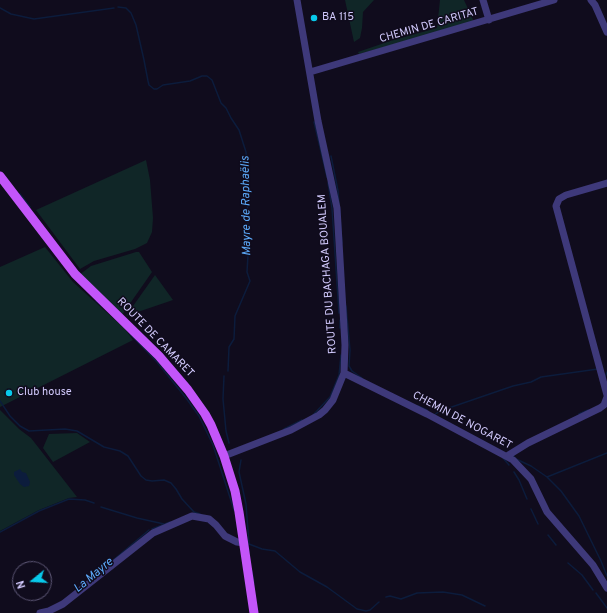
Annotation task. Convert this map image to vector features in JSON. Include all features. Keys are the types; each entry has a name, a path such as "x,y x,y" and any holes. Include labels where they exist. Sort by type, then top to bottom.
{"main road":[{"name":"ROUTE DE CAMARET","path":"0,176 75,274 159,356 188,390 211,425 224,456 235,491 254,613"}],"street":[{"name":"ROUTE DU BACHAGA BOUALEM","path":"224,456 292,430 319,415 333,400 344,373 345,345 337,208 318,121 297,0"},
{"path":"483,0 489,20"},
{"name":"CHEMIN DE CARITAT","path":"310,72 554,0"},
{"path":"591,0 595,5 607,32"},
{"path":"507,456 528,443 604,405 607,396 601,371 556,206 559,199 566,195 607,182"},
{"name":"CHEMIN DE NOGARET","path":"344,373 427,414 513,460 526,473 536,487 547,512 593,565 607,588"},
{"path":"40,613 49,611 63,604 153,533 192,516 209,519 225,536 237,542 243,537"}],"green space":[{"path":"345,0 374,0 363,12 360,38 354,42"},
{"path":"440,0 464,0 474,22 359,54 358,52 390,41 437,28"},
{"path":"146,160 150,180 153,218 152,232 147,243 135,249 94,261 80,269 36,210"},
{"path":"45,247 73,282 125,329 133,340 0,407 0,267"},
{"path":"139,252 152,272 122,315 79,275 91,266"},
{"path":"155,275 173,300 126,316"},
{"path":"0,410 19,429 31,438 77,497 69,498 39,510 0,531"},
{"path":"77,433 90,442 53,462 43,448 49,434"}],"water":[{"path":"20,469 22,472 26,473 30,482 29,486 24,487 14,475 14,472"}],"waterway":[{"name":"Mayre de Raphaëlis","path":"118,7 126,8 131,13 136,25 149,85 154,89 157,89 163,85 190,81 202,76 207,76 212,80 221,103 226,108 239,130 246,152 249,185 247,214 249,238 247,272 250,281 235,316 234,339 229,347 228,371"},
{"name":"Mayre de Raphaëlis","path":"0,8 11,14 34,19 114,8"},
{"path":"314,122 327,177"},
{"path":"331,156 338,191 342,243"},
{"path":"328,183 332,208 339,313"},
{"path":"20,194 30,207"},
{"path":"96,301 102,306"},
{"path":"346,306 350,350 349,366 352,371 362,378"},
{"path":"340,320 340,328"},
{"path":"130,334 157,362 199,416 213,445 234,510"},
{"path":"313,415 330,397 339,375 341,355"},
{"path":"434,415 440,411 513,386 531,382 541,377 598,369"},
{"path":"605,377 607,372"},
{"name":"Mayre de Raphaëlis","path":"224,376 223,399 226,431 229,443"},
{"path":"0,401 10,416 20,426 29,431 65,429 77,431 104,447 120,451 128,456 141,476 146,480 164,480 171,483 182,499 194,512 200,514"},
{"path":"418,406 427,410"},
{"path":"579,414 588,410"},
{"path":"284,429 302,420"},
{"path":"514,455 513,456 516,459 531,466 547,477 607,453"},
{"path":"503,458 509,465"},
{"name":"Mayre de Raphaëlis","path":"241,460 239,472 246,504 249,544"},
{"path":"514,472 527,499"},
{"path":"547,477 561,491 579,516 607,576"},
{"path":"0,532 39,511 69,499 85,500 94,503"},
{"path":"101,507 137,518 164,524"},
{"path":"531,509 538,524"},
{"name":"La Mayre","path":"152,529 170,522"},
{"name":"La Mayre","path":"105,567 149,530"},
{"path":"548,535 556,545"},
{"name":"Mayre de Raphaëlis","path":"248,544 249,552"},
{"name":"Mayre de Raphaëlis","path":"249,544 262,549 275,551 300,572 327,587 357,609 366,611 370,610 379,602"},
{"path":"568,563 582,575 593,590"},
{"path":"252,571 254,583"},
{"name":"Mayre de Raphaëlis","path":"386,597 390,596 401,599 417,593 443,592 462,595 485,606"},
{"path":"596,593 607,608"}],"place":[{"name":"BA 115","path":"314,18"},
{"name":"Club house","path":"9,393"}]}
